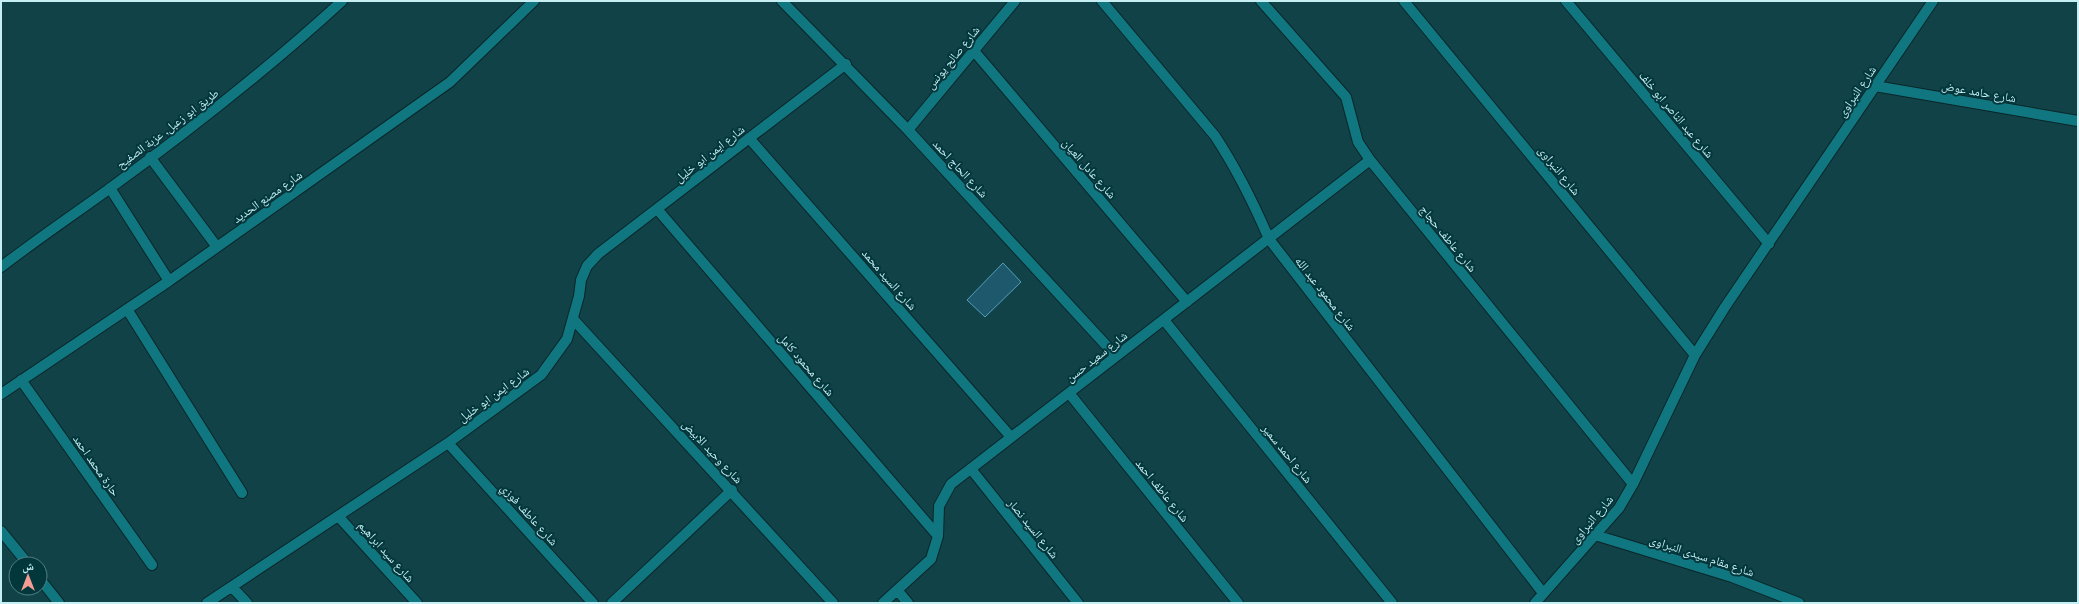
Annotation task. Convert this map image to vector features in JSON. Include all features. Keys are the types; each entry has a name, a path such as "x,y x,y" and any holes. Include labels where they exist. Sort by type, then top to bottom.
{"street":[{"name":"طريق ابو زعبل, عزبة الصفيح","path":"1,267 110,188 295,44 342,1"},
{"name":"شارع مصنع الحديد","path":"1,394 169,281 450,82 534,1"},
{"name":"شارع الحاج احمد","path":"782,1 846,64 1116,356"},
{"name":"شارع صالح يونس","path":"908,130 1015,1"},
{"name":"شارع محمود عبد الله","path":"1102,1 1215,136 1229,158 1257,211 1269,239 1543,593"},
{"name":"شارع عاطف حجاج","path":"1261,1 1346,97 1358,142 1370,160 1633,484"},
{"name":"شارع النبراوى","path":"1404,1 1695,355"},
{"name":"شارع عبد الناصر ابو خلف","path":"1566,1 1769,244"},
{"name":"شارع النبراوى","path":"1535,603 1619,508 1633,484 1695,355 1933,1"},
{"name":"شارع عادل العيان","path":"974,51 1187,302"},
{"name":"شارع ايمن ابو خليل","path":"207,603 448,443 541,375 567,339 579,296 581,280 587,266 598,254 846,64"},
{"name":"شارع حامد عوض","path":"1875,86 2078,121"},
{"name":"شارع السيد محمد","path":"749,138 1011,437"},
{"path":"150,157 217,247"},
{"name":"شارع سعيد حسن","path":"883,603 931,559 938,536 939,506 951,484 1370,160"},
{"path":"110,188 169,281"},
{"name":"شارع محمود كامل","path":"657,209 938,536"},
{"path":"127,309 242,493"},
{"name":"شارع وحيد الابيض","path":"573,319 732,490 833,603"},
{"name":"شارع احمد سمير","path":"1164,320 1392,603"},
{"name":"حارة محمد احمد","path":"21,380 152,565"},
{"name":"شارع عاطف احمد","path":"1069,393 1238,603"},
{"name":"شارع عاطف فوزي","path":"448,443 593,603"},
{"name":"شارع السيد نصار","path":"971,469 1078,603"},
{"path":"612,603 732,490"},
{"name":"شارع سيد ابراهيم","path":"338,516 417,603"},
{"path":"1,531 21,556"},
{"name":"شارع مقام سيدى النبراوى","path":"1595,535 1732,577 1799,603"},
{"path":"232,587 247,603"},
{"path":"48,589 59,603"},
{"path":"897,590 908,603"}],"building":[{"path":"1003,263 1021,282 985,317 967,300"}]}
